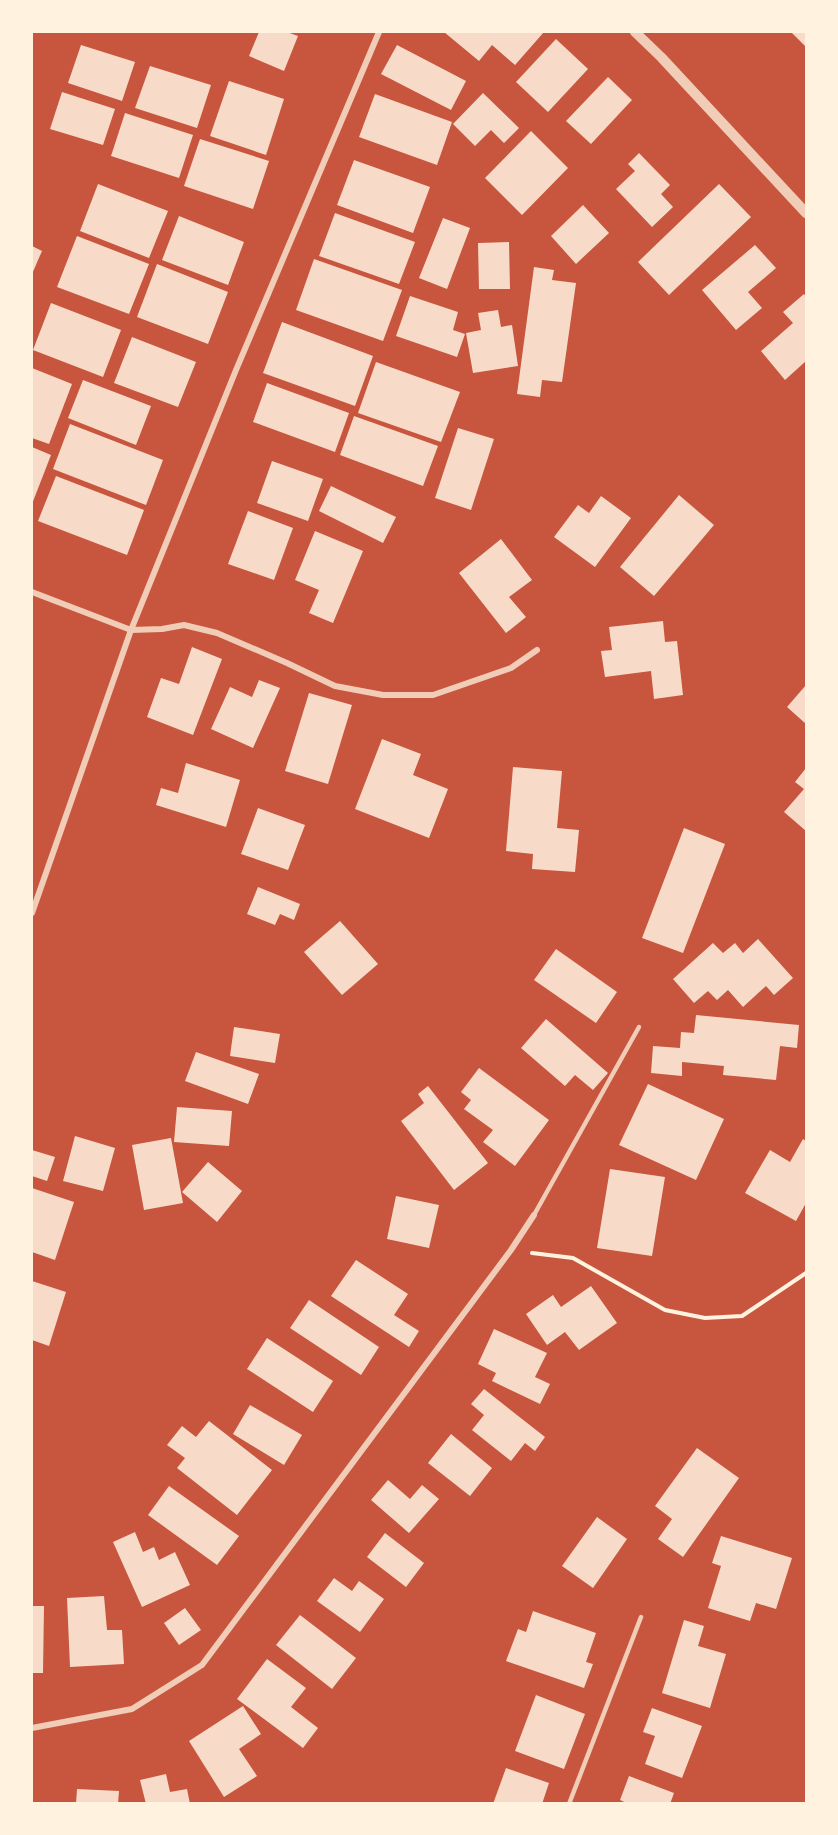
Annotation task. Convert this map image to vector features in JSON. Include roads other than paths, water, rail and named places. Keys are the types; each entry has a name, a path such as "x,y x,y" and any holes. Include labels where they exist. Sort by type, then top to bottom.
{"street":[{"path":"32,913 130,630 236,370 379,32"},
{"path":"635,32 807,213"},
{"path":"32,592 130,630 162,629 184,625 217,633 335,686 383,695 433,695 511,669 537,650"},
{"path":"32,1728 132,1709 202,1665 511,1250 534,1215"}],"lane":[{"path":"534,1215 639,1027"},
{"path":"569,1803 641,1617"}]}
